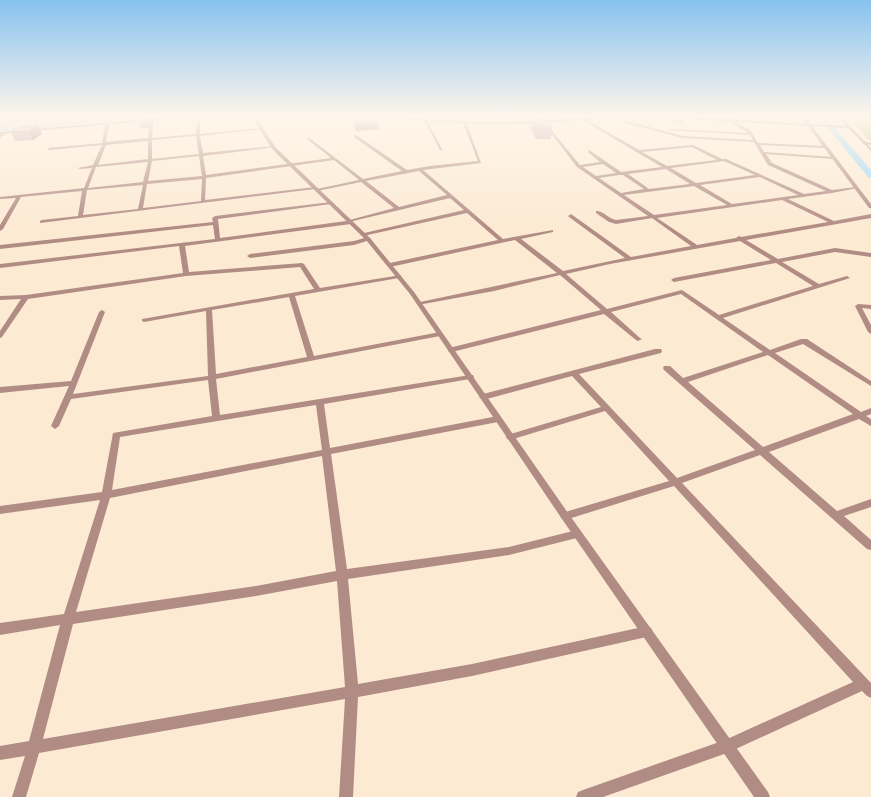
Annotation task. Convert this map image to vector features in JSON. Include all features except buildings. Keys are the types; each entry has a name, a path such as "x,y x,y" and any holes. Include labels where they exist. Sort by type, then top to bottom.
{"street":[{"path":"80,217 85,190 101,153"},
{"path":"140,210 150,153"},
{"path":"80,168 217,153"},
{"path":"279,153 366,236 399,276 452,350 577,534 763,797"},
{"path":"328,153 398,209"},
{"path":"379,153 406,172"},
{"path":"42,222 316,189 420,169 480,162 477,153"},
{"path":"568,153 579,166 695,246"},
{"path":"592,153 648,190"},
{"path":"642,153 732,206"},
{"path":"708,153 804,196"},
{"path":"764,153 770,164 832,192"},
{"path":"767,153 833,158"},
{"path":"829,153 871,207"},
{"path":"201,155 204,177 203,202"},
{"path":"0,198 144,184 292,166 335,159"},
{"path":"595,177 722,160"},
{"path":"579,166 604,162"},
{"path":"420,169 466,211 501,240"},
{"path":"620,194 760,176"},
{"path":"598,212 611,222 616,222 856,188"},
{"path":"0,266 218,240 350,221 450,196"},
{"path":"0,229 19,197"},
{"path":"784,198 834,222"},
{"path":"218,240 215,218 331,203"},
{"path":"250,256 354,243 366,236 466,211"},
{"path":"571,216 629,258"},
{"path":"420,304 494,289 560,272 629,258 871,216"},
{"path":"0,247 216,223"},
{"path":"390,265 501,240 551,231"},
{"path":"516,238 560,272 638,339"},
{"path":"738,238 775,262 818,286"},
{"path":"182,244 186,274"},
{"path":"674,280 835,250 871,255"},
{"path":"0,298 26,297 186,274 302,265 318,290"},
{"path":"144,320 399,276"},
{"path":"718,317 847,278"},
{"path":"452,350 682,292 871,422"},
{"path":"292,295 312,358"},
{"path":"0,336 26,297"},
{"path":"871,307 858,306 871,332"},
{"path":"209,309 212,377 216,419"},
{"path":"55,426 102,312"},
{"path":"68,397 212,377 440,334"},
{"path":"682,381 804,341 871,384"},
{"path":"483,397 658,351"},
{"path":"667,368 871,546"},
{"path":"574,373 674,483 867,688 727,746 583,797"},
{"path":"19,797 68,619 106,495 116,435 470,377"},
{"path":"0,390 74,383"},
{"path":"320,402 342,575 352,692 346,797"},
{"path":"510,437 607,408"},
{"path":"565,516 674,483 871,411"},
{"path":"0,510 106,495 498,419"},
{"path":"836,515 871,503"},
{"path":"0,629 256,591 342,575 509,551 577,534"},
{"path":"0,753 472,670 647,632"}],"waterway":[{"path":"853,153 871,175"}]}
